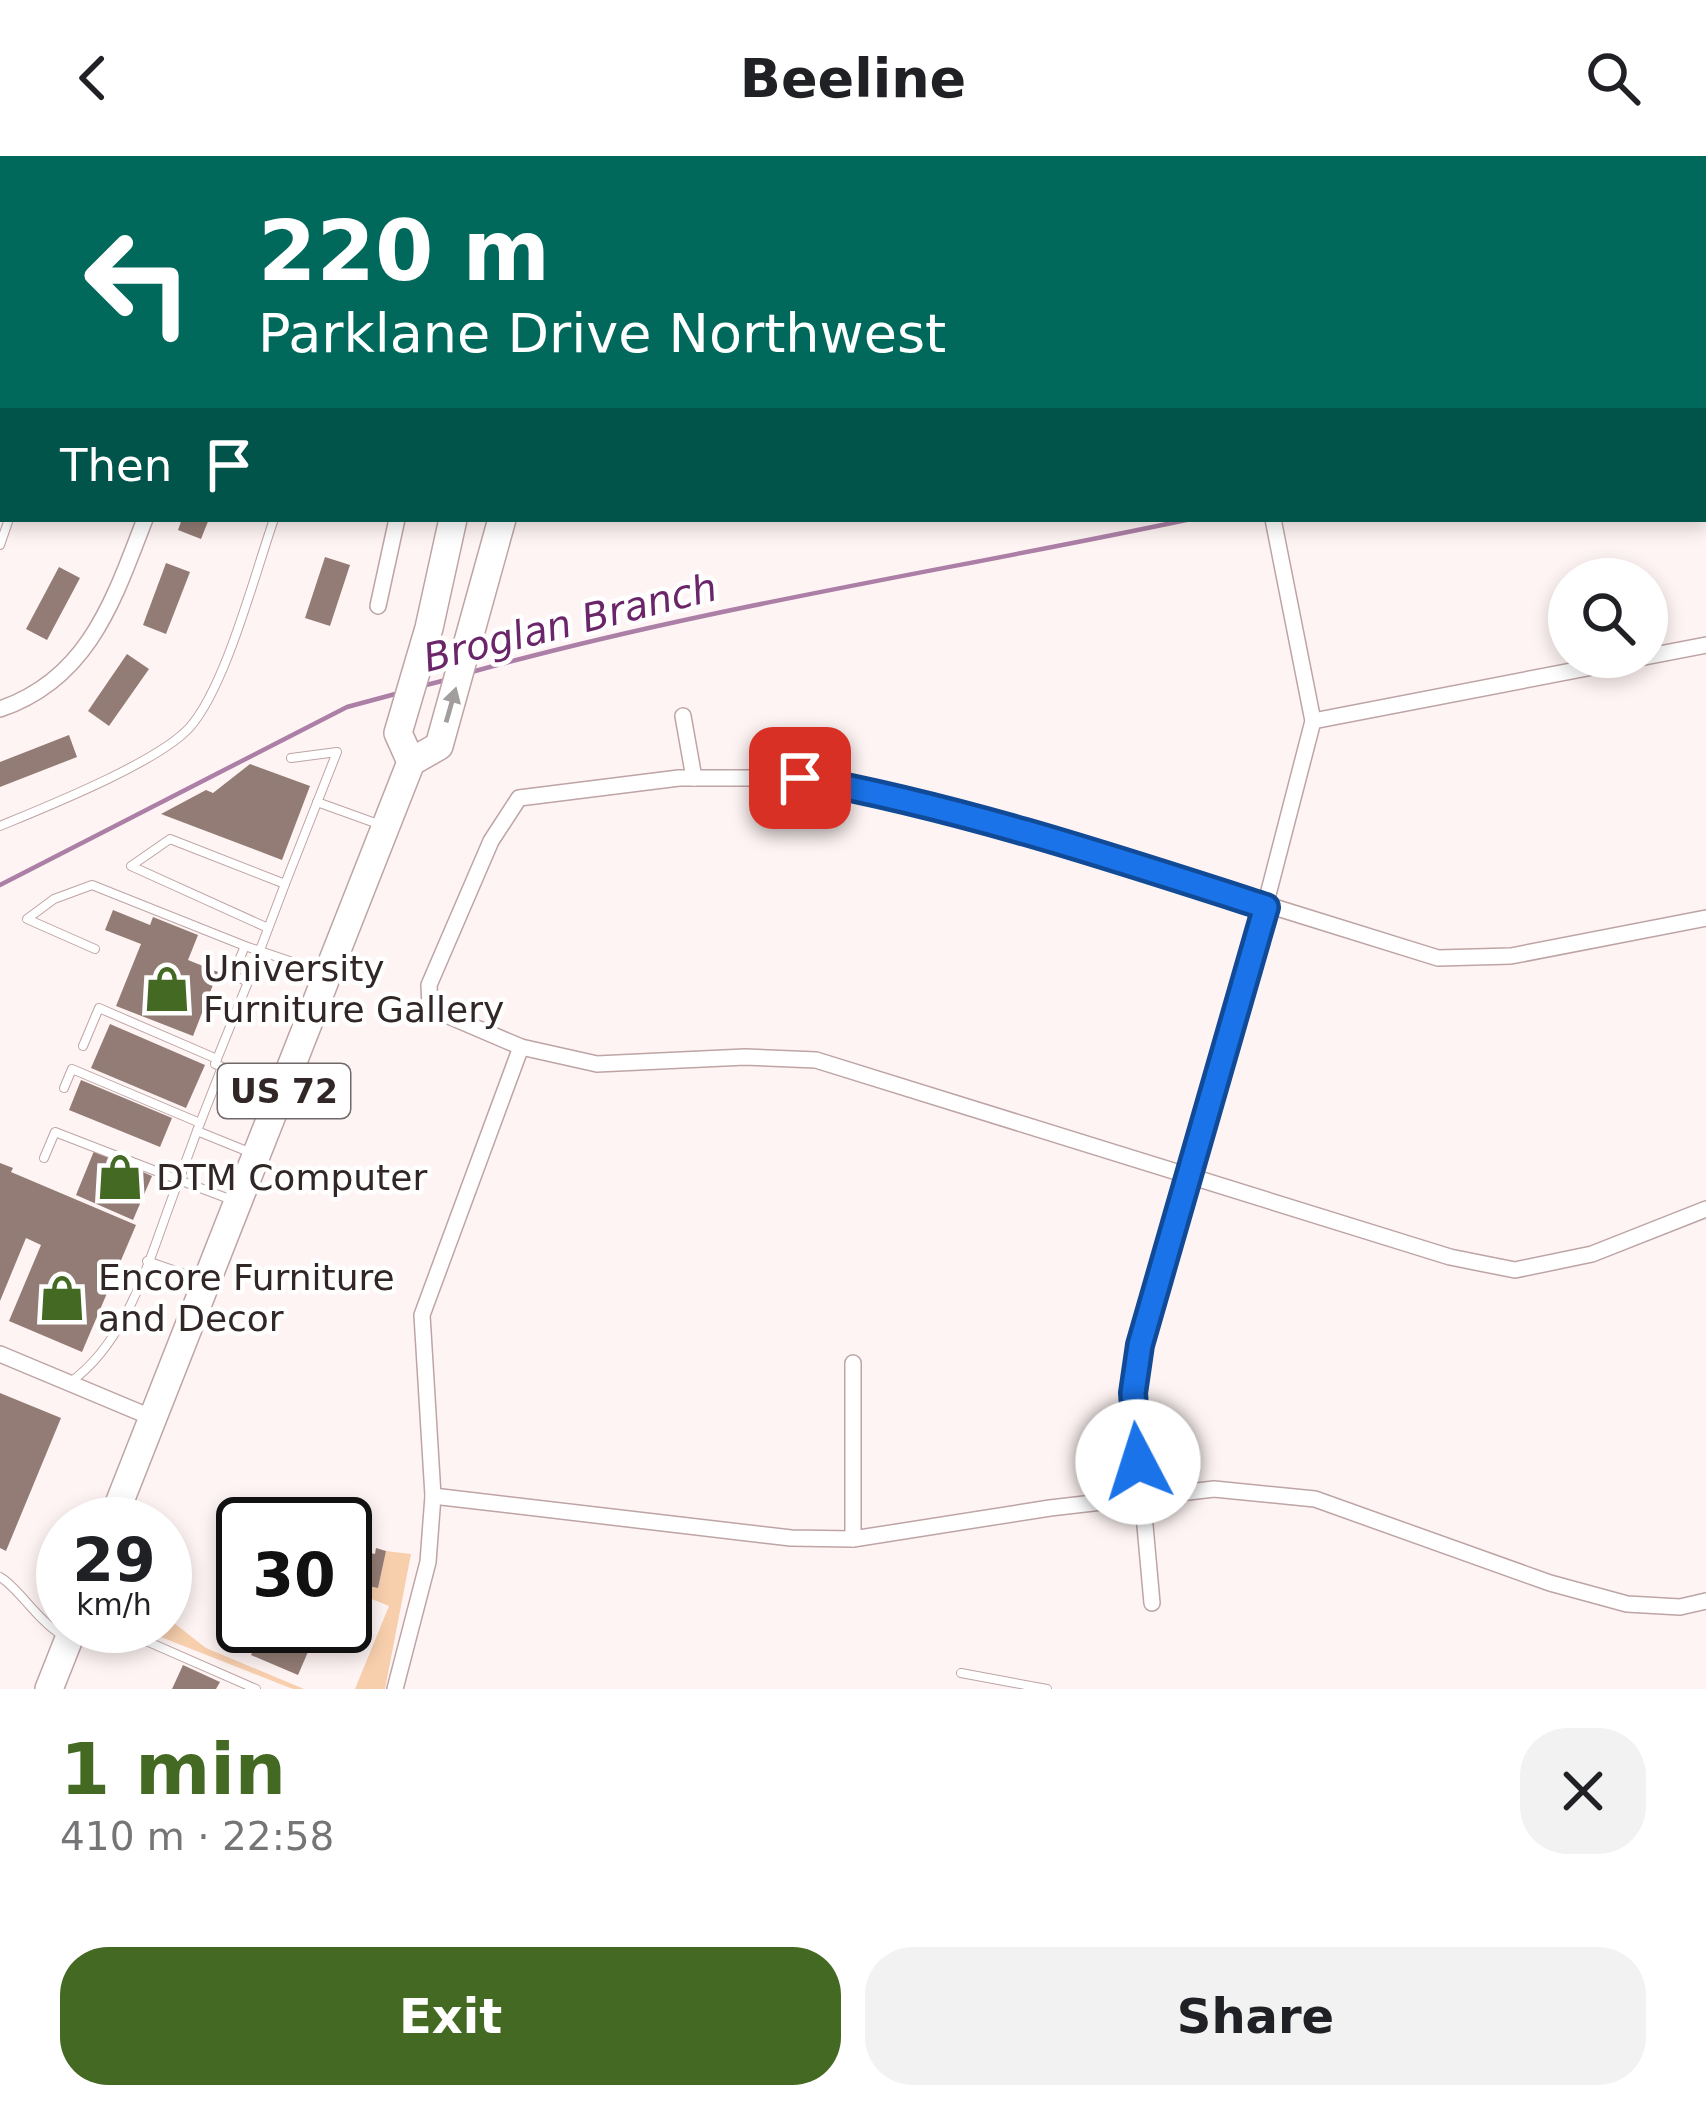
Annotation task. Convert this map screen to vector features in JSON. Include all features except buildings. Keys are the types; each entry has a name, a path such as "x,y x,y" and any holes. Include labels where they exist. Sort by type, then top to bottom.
{"highway":[{"name":"US 72","path":"411,762 398,734 430,628 452,522"},
{"name":"US 72","path":"121,1497 331,975 411,762 440,746 501,522"},
{"path":"50,1689 64,1653"}],"street":[{"path":"0,709 63,677 104,624 144,522"},
{"path":"379,606 396,522"},
{"path":"1152,1603 1133,1393 1140,1345 1266,907 1313,721 1274,524"},
{"path":"1313,721 1706,645"},
{"path":"683,716 694,778"},
{"path":"1706,918 1510,956 1438,958 1007,824 901,796 800,778 694,778 519,798 491,841 429,985 430,1008 521,1047 597,1064 745,1057 816,1060 1450,1257 1515,1270 1592,1254 1706,1209"},
{"path":"395,1689 428,1562 433,1496 422,1315 521,1047"},
{"path":"0,1354 152,1418"},
{"path":"853,1363 853,1539"},
{"path":"433,1496 791,1538 853,1539 1214,1489 1315,1499 1550,1583 1627,1604 1680,1607 1706,1600"}],"lane":[{"path":"0,826 164,747 189,728 215,681 273,522"},
{"path":"260,951 337,752 291,758"},
{"path":"317,802 386,827"},
{"path":"268,928 130,866 170,839 284,884"},
{"path":"95,949 27,919 54,899 92,885 331,975"},
{"path":"69,1383 94,1366 115,1334 147,1261 248,982 232,975 245,946"},
{"path":"83,1046 99,1008 284,1092"},
{"path":"64,1088 72,1069 258,1156"},
{"path":"44,1158 56,1132 238,1203"},
{"path":"147,1261 207,1282"},
{"path":"0,1577 9,1581 36,1617"},
{"path":"174,1653 256,1689"},
{"path":"961,1672 1047,1689"}],"shaded area":[{"path":"386,1551 411,1554 385,1689 355,1689 389,1606 372,1599 372,1579 378,1588"},
{"path":"192,1637 216,1653 304,1689 293,1689 192,1649"}],"waterway":[{"name":"Broglan Branch","path":"468,673 738,609 1176,522"},
{"name":"Broglan Branch","path":"422,686 446,680"},
{"name":"Broglan Branch","path":"0,885 347,707 399,693"}],"place":[{"name":"University Furniture Gallery","path":"167,989"},
{"name":"DTM Computer","path":"120,1177"},
{"name":"Encore Furniture and Decor","path":"62,1298"}],"route":[{"path":"800,778 901,796 1007,824 1266,907 1140,1345 1133,1393 1138,1462"}]}
